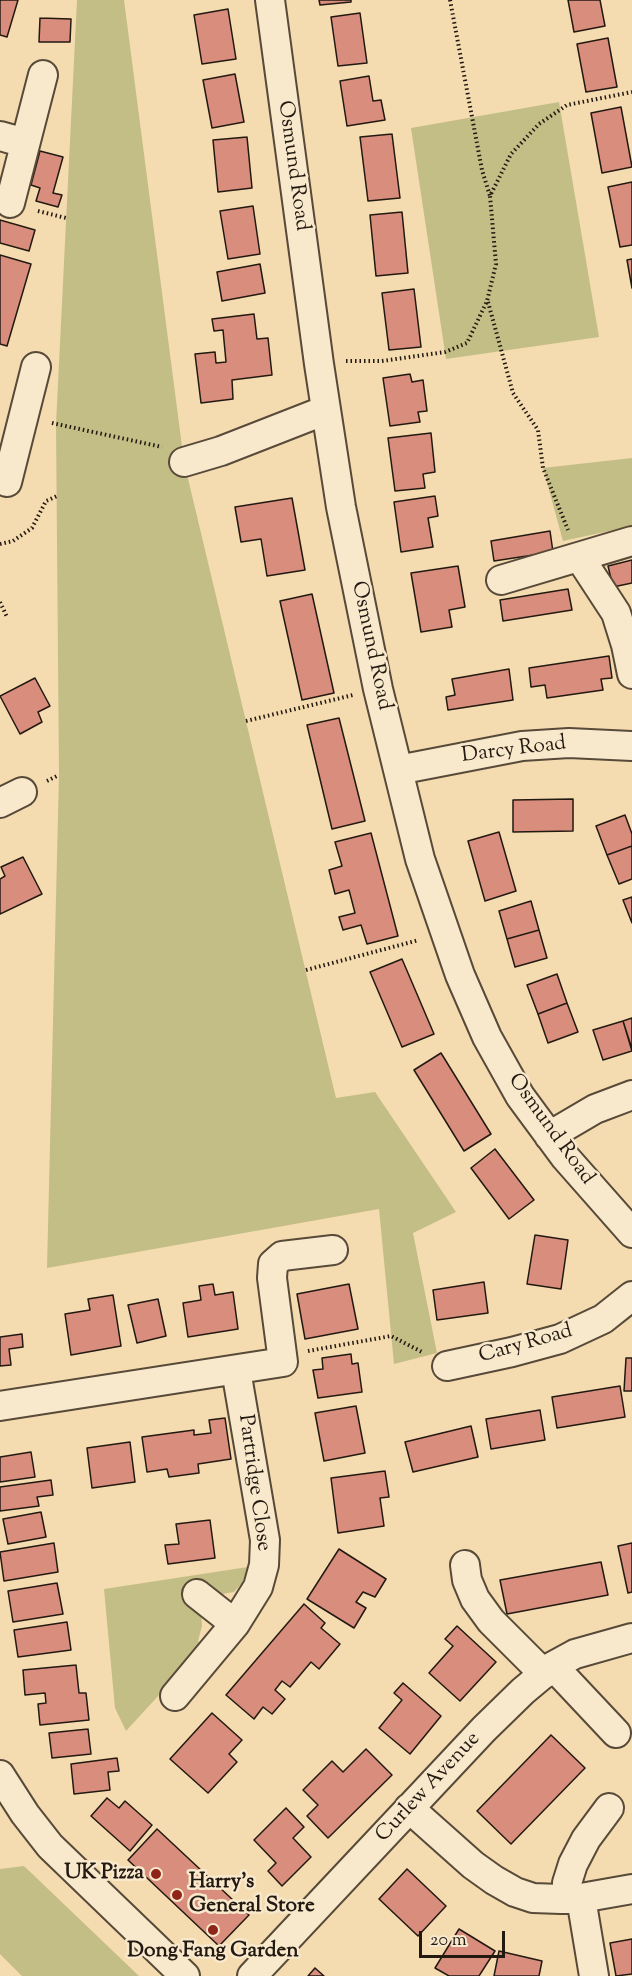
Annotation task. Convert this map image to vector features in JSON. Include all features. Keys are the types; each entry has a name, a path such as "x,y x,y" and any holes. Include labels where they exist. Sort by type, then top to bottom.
{"street":[{"name":"Osmund Road","path":"270,0 318,364 341,507 378,689 420,859 444,934 487,1037 520,1096 565,1157 632,1233"},
{"path":"10,203 13,139 43,75"},
{"path":"7,482 14,418 36,368"},
{"path":"184,462 225,463 326,410"},
{"path":"501,580 632,542"},
{"path":"580,558 616,613 632,674"},
{"name":"Darcy Road","path":"398,770 522,746 569,743 632,746"},
{"path":"549,1136 594,1109 632,1095"},
{"path":"0,1406 283,1362 272,1278 273,1264 282,1256 333,1250"},
{"name":"Cary Road","path":"447,1366 560,1339 603,1319 632,1296"},
{"name":"Partridge Close","path":"175,1696 235,1624 258,1587 264,1566 264,1548 236,1371"},
{"path":"465,1565 466,1580 491,1621 549,1670 616,1733"},
{"path":"197,1594 235,1624"},
{"name":"Curlew Avenue","path":"252,1976 484,1729 523,1691 549,1670 575,1654 632,1638"},
{"path":"0,1775 25,1814 51,1846 185,1976"},
{"path":"409,1808 472,1864 494,1881 515,1892 533,1898 575,1899 632,1889"},
{"path":"594,1976 575,1899 567,1883 573,1864 586,1839 609,1808"}],"path":[{"path":"318,364 342,361 382,361 445,352 467,342 487,301 496,264 490,196 482,170 450,0"},
{"path":"490,196 511,154 539,124 567,105 632,92"},
{"path":"487,301 513,393 538,430 543,468 580,558"},
{"path":"14,418 57,424 164,447 184,462"},
{"path":"0,544 13,541 32,528 46,501 57,496"},
{"path":"0,602 7,617"},
{"path":"246,721 378,689"},
{"path":"306,970 444,934"},
{"path":"283,1362 301,1353 391,1336 447,1366"}],"shaded area":[{"path":"77,0 124,0 184,462 336,1098 375,1092 456,1212 413,1233 437,1353 394,1364 379,1209 47,1268 59,775 56,424"},
{"path":"559,102 599,337 446,359 411,128"},
{"path":"632,458 632,526 563,541 543,468"},
{"path":"248,1567 242,1583 234,1592 222,1594 204,1581 188,1598 201,1611 202,1626 198,1641 203,1647 126,1731 115,1708 104,1589"},
{"path":"24,1866 139,1976 22,1976 0,1954 0,1869"}],"building":[{"path":"0,0 18,0 7,37 0,35"},
{"path":"319,0 351,0 351,2 320,5"},
{"path":"568,0 600,0 605,26 574,32"},
{"path":"228,9 236,59 202,64 194,15"},
{"path":"360,13 367,63 338,66 331,17"},
{"path":"40,18 71,19 70,42 39,42"},
{"path":"608,38 617,87 586,92 577,44"},
{"path":"235,74 244,122 212,128 203,80"},
{"path":"369,76 373,101 381,100 385,120 347,126 340,81"},
{"path":"621,107 632,167 602,173 591,113"},
{"path":"392,134 400,198 368,201 360,137"},
{"path":"247,137 252,188 218,192 213,140"},
{"path":"40,151 63,157 53,193 62,195 58,207 36,201 40,188 31,185"},
{"path":"632,182 632,245 620,247 608,187"},
{"path":"253,206 260,254 228,259 220,211"},
{"path":"402,212 408,273 376,276 370,215"},
{"path":"0,220 35,230 29,251 0,243"},
{"path":"0,255 31,264 7,346 0,344"},
{"path":"632,259 632,288 627,260"},
{"path":"260,264 265,293 222,301 217,272"},
{"path":"414,289 421,347 389,350 382,293"},
{"path":"254,314 257,339 268,338 272,375 232,380 233,399 201,403 195,354 215,352 216,363 226,362 223,330 214,331 212,319"},
{"path":"410,374 412,382 423,380 427,411 418,412 420,422 390,426 383,378"},
{"path":"431,433 435,472 423,474 425,488 395,491 388,438"},
{"path":"435,496 438,516 428,518 433,547 401,552 394,502"},
{"path":"292,498 305,570 267,576 261,539 241,542 235,507"},
{"path":"550,531 553,552 494,561 491,541"},
{"path":"632,560 632,583 613,587 608,566"},
{"path":"458,566 465,607 449,610 452,627 421,632 411,573"},
{"path":"568,589 572,610 503,621 500,600"},
{"path":"312,594 334,693 302,700 280,601"},
{"path":"609,656 612,678 601,679 603,690 547,698 545,685 531,687 529,668"},
{"path":"509,669 513,700 448,710 446,697 455,695 452,679"},
{"path":"35,678 50,706 38,712 42,722 20,734 0,696"},
{"path":"339,718 365,821 332,829 307,725"},
{"path":"573,799 573,831 513,832 513,800"},
{"path":"625,815 632,834 632,846 607,855 596,826"},
{"path":"499,832 516,891 485,901 468,841"},
{"path":"371,833 398,936 367,944 361,925 343,930 339,917 355,913 349,890 335,894 329,870 342,866 335,842"},
{"path":"632,846 632,879 619,884 607,855"},
{"path":"23,857 42,894 0,914 0,879 5,876 1,867"},
{"path":"632,897 632,923 623,900"},
{"path":"531,901 539,930 507,939 499,911"},
{"path":"539,930 547,958 515,967 507,939"},
{"path":"402,959 434,1034 402,1047 370,972"},
{"path":"557,974 567,1003 538,1014 527,985"},
{"path":"567,1003 578,1032 548,1043 538,1014"},
{"path":"632,1018 632,1049 623,1021"},
{"path":"623,1021 632,1051 603,1060 593,1030"},
{"path":"441,1053 491,1134 464,1151 414,1070"},
{"path":"495,1149 534,1200 509,1219 471,1168"},
{"path":"535,1235 568,1240 561,1289 527,1284"},
{"path":"484,1282 488,1313 437,1320 433,1290"},
{"path":"213,1284 215,1295 233,1292 238,1329 188,1337 183,1303 201,1300 199,1286"},
{"path":"349,1284 358,1329 305,1339 297,1294"},
{"path":"113,1295 121,1346 71,1355 65,1314 90,1310 88,1299"},
{"path":"158,1299 166,1336 137,1343 128,1305"},
{"path":"22,1334 23,1347 9,1349 11,1365 0,1366 0,1337"},
{"path":"351,1354 352,1364 358,1363 362,1392 318,1398 313,1370 323,1369 322,1358"},
{"path":"626,1358 632,1358 632,1391 624,1391"},
{"path":"620,1386 625,1417 557,1428 552,1397"},
{"path":"356,1406 365,1453 324,1461 315,1413"},
{"path":"540,1410 545,1440 491,1449 486,1419"},
{"path":"225,1418 231,1459 198,1464 199,1473 169,1477 167,1469 147,1472 142,1437 194,1430 194,1435 211,1433 209,1420"},
{"path":"471,1426 478,1457 413,1472 405,1442"},
{"path":"130,1442 135,1482 92,1488 87,1448"},
{"path":"31,1452 35,1477 0,1482 0,1457"},
{"path":"385,1471 389,1497 380,1498 384,1526 338,1533 331,1478"},
{"path":"51,1480 53,1495 37,1497 39,1506 0,1511 0,1487"},
{"path":"41,1512 46,1537 8,1544 3,1519"},
{"path":"210,1520 215,1558 168,1564 165,1545 179,1544 176,1524"},
{"path":"54,1543 58,1572 4,1581 0,1552"},
{"path":"632,1543 632,1592 628,1593 618,1546"},
{"path":"339,1549 386,1579 375,1597 363,1592 356,1602 366,1608 354,1628 307,1599"},
{"path":"601,1562 608,1595 507,1614 500,1580"},
{"path":"57,1583 63,1614 13,1622 8,1591"},
{"path":"304,1604 325,1623 321,1628 340,1644 319,1669 311,1662 290,1687 282,1681 275,1690 285,1699 272,1714 263,1707 254,1719 226,1695"},
{"path":"67,1622 71,1650 18,1657 14,1630"},
{"path":"457,1626 496,1662 460,1701 429,1673 453,1646 445,1639"},
{"path":"76,1665 79,1693 86,1693 89,1720 40,1725 38,1704 46,1703 45,1693 25,1695 23,1670"},
{"path":"403,1683 441,1716 410,1754 379,1728 402,1700 394,1693"},
{"path":"212,1713 242,1740 229,1754 237,1762 208,1793 170,1759"},
{"path":"88,1729 91,1754 52,1758 49,1733"},
{"path":"551,1735 585,1768 511,1844 477,1811"},
{"path":"366,1749 392,1775 328,1838 307,1816 318,1805 303,1790 332,1761 343,1772"},
{"path":"117,1758 119,1771 108,1772 110,1790 74,1794 71,1764"},
{"path":"107,1798 119,1808 125,1801 152,1825 130,1851 91,1816"},
{"path":"286,1808 304,1827 293,1838 311,1857 282,1886 268,1871 276,1863 254,1840"},
{"path":"157,1829 249,1915 219,1946 128,1860"},
{"path":"407,1869 446,1906 418,1936 379,1899"},
{"path":"459,1929 495,1951 479,1976 449,1976 435,1968"},
{"path":"632,1939 632,1974 616,1976 610,1943"},
{"path":"499,1951 542,1961 539,1976 494,1976"},
{"path":"315,1968 324,1976 308,1976"}],"place":[{"name":"UK Pizza","path":"156,1874"},
{"name":"Harry's General Store","path":"177,1895"},
{"name":"Dong Fang Garden","path":"213,1930"}]}
